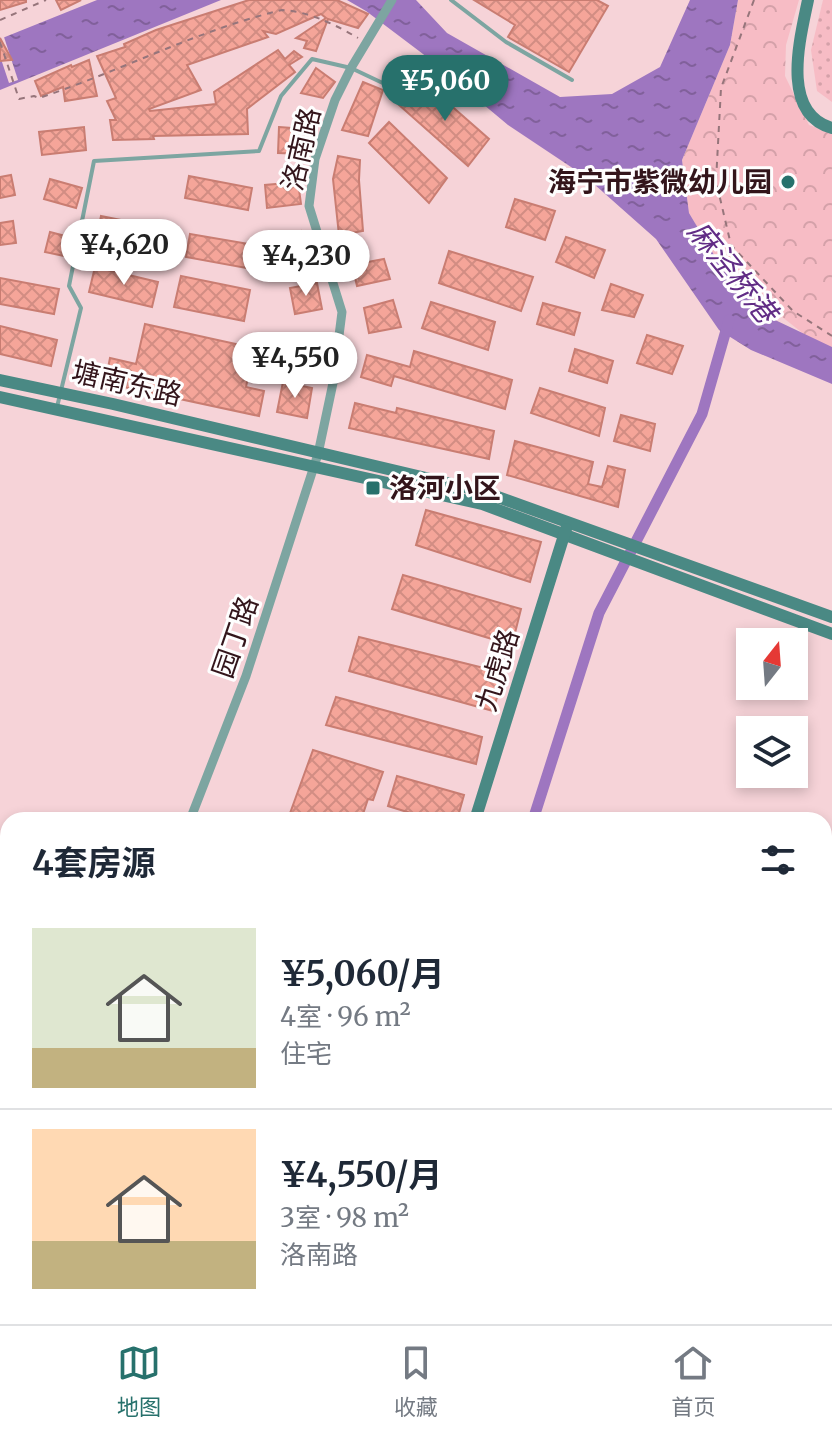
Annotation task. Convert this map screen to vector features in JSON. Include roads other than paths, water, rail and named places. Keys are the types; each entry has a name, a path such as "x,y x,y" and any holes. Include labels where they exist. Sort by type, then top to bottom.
{"main road":[{"path":"808,0 798,47 797,73 806,112 822,125 832,128"},
{"name":"塘南东路","path":"0,380 482,504 608,544"},
{"name":"塘南东路","path":"0,397 316,460"},
{"name":"九虎路","path":"478,812 566,529"},
{"path":"608,544 655,554 832,617"},
{"path":"608,544 649,566 832,634"}],"street":[{"name":"洛南路","path":"316,460 333,383 342,312 309,206 315,159 335,100 392,0"},
{"name":"园丁路","path":"193,812 246,676 316,460"}],"lane":[{"path":"451,0 506,42 572,80"},
{"path":"56,409 81,308 69,286 94,161 259,151 281,96 312,59 351,68 389,86"}],"water":[{"path":"97,0 221,0 0,90 0,39"},
{"path":"347,0 416,0 447,33 560,97 612,94 660,67 690,0 738,0 730,45 682,160 689,213 723,270 773,319 832,347 832,384 751,350 719,330 656,239 586,177 508,125 423,54"}],"waterway":[{"name":"麻泾桥港","path":"536,812 599,613 702,414 729,320"}],"place":[{"name":"海宁市紫微幼儿园","path":"788,182"},
{"name":"洛河小区","path":"373,488"}]}
